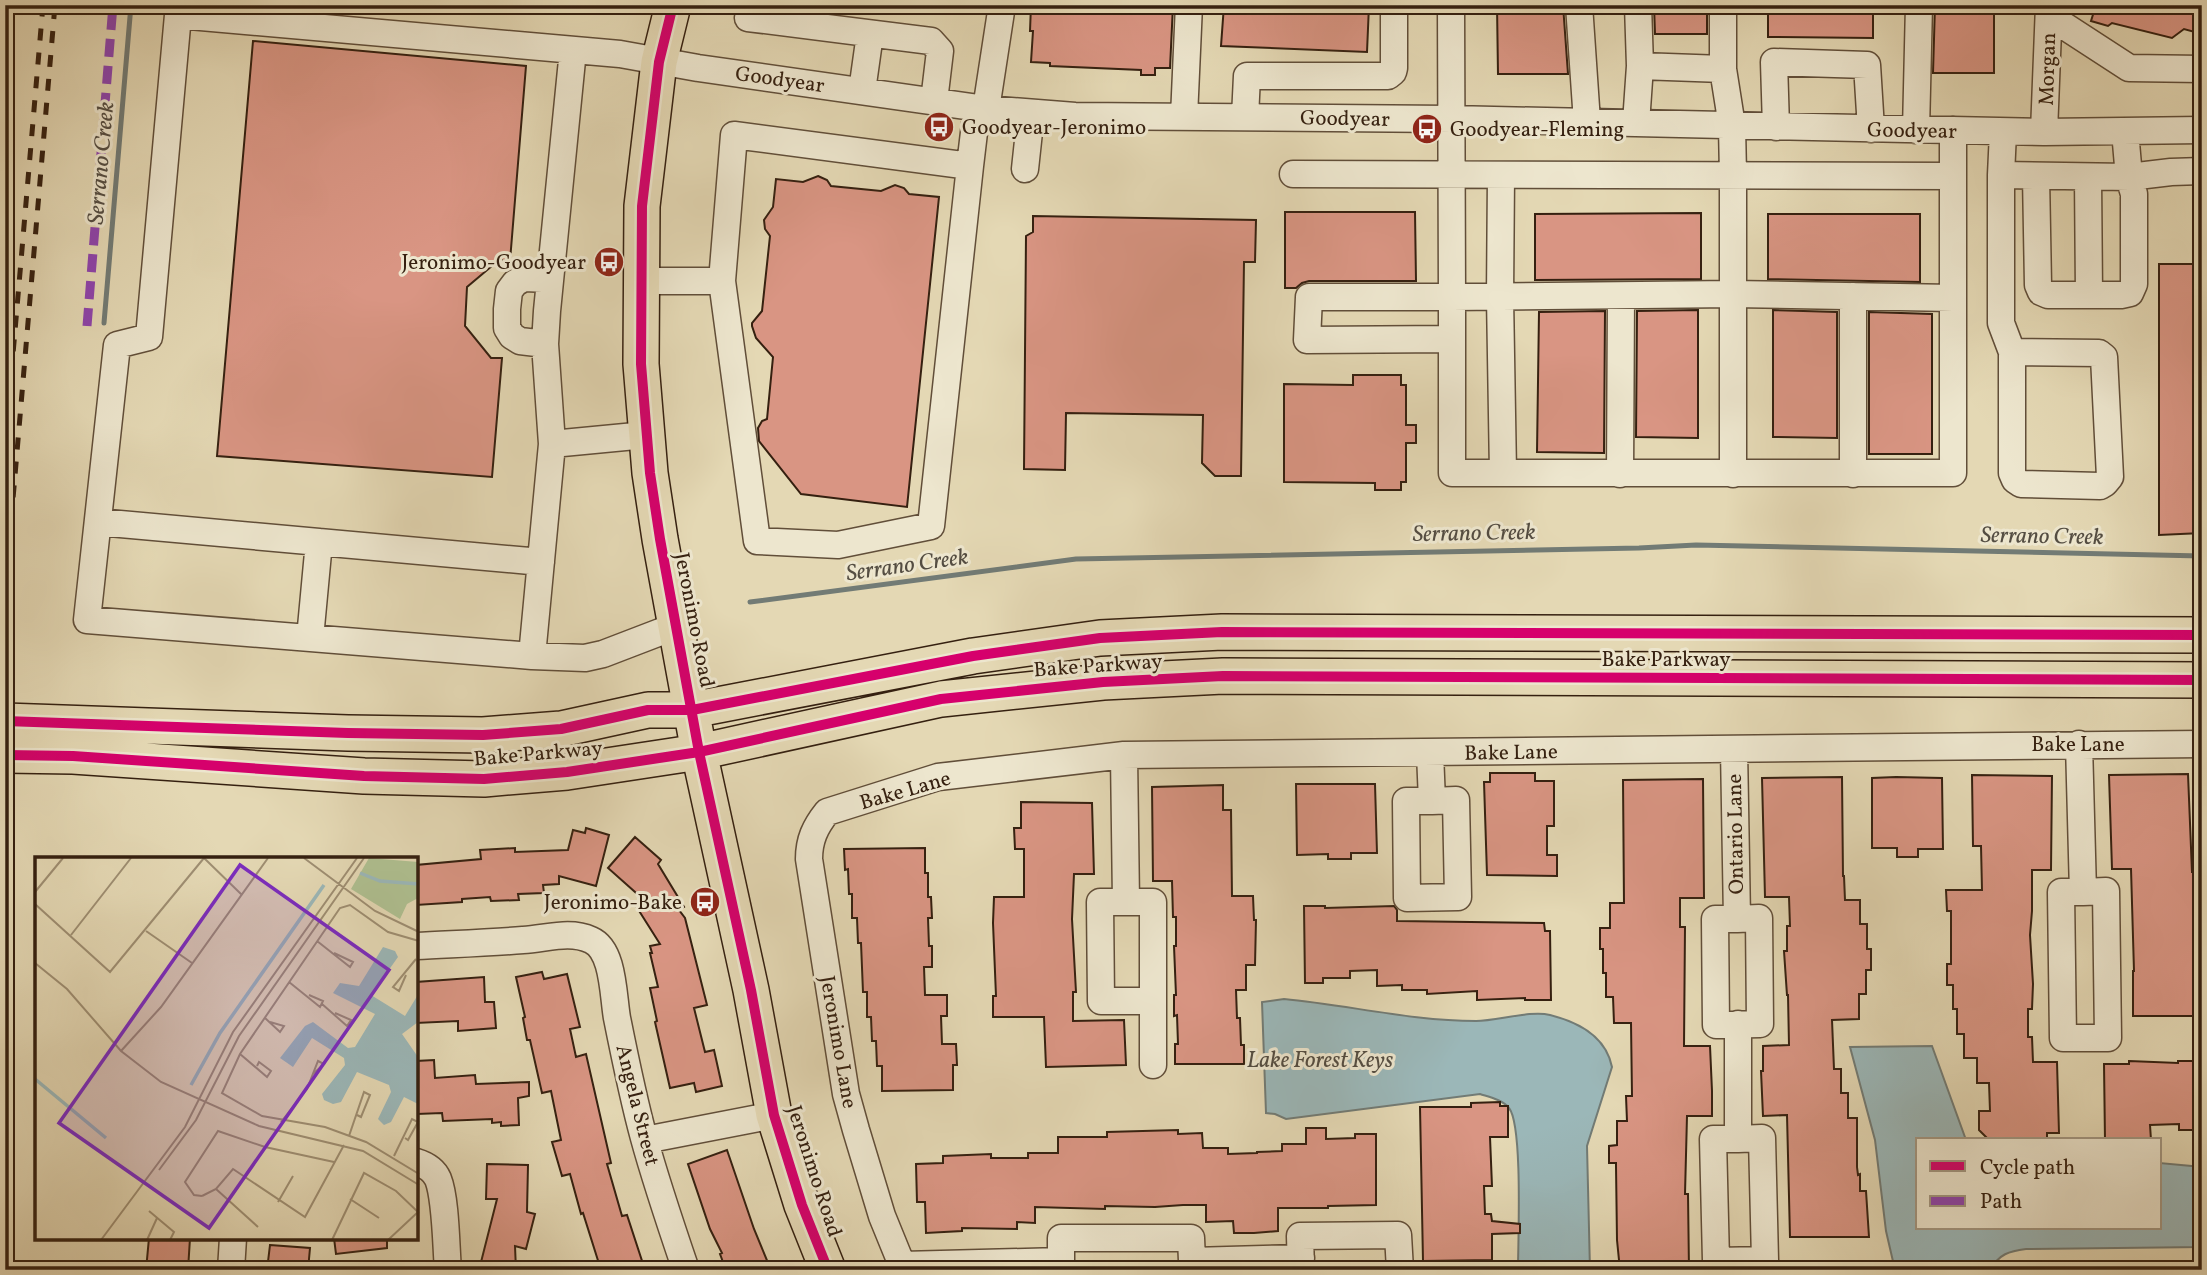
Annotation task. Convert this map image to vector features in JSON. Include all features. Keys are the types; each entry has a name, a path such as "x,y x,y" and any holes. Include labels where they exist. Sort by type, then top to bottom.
{"main road":[{"name":"Jeronimo Road","path":"673,5 659,62 642,206 641,364 646,435 660,539 699,752 751,990 774,1115 802,1205 828,1270"},
{"name":"Bake Parkway","path":"5,721 483,735 561,729 648,710 692,710 973,656 1113,637 1286,632 2202,635"},
{"name":"Bake Parkway","path":"5,755 364,776 484,779 567,772 699,752 941,699 1103,682 1223,676 2202,680"}],"street":[{"path":"970,166 734,135 722,281 757,541 838,545 930,526 975,124 986,109 1002,5"},
{"path":"1184,117 1189,5"},
{"path":"1245,117 1247,76 1388,76 1394,68 1394,5"},
{"path":"1451,5 1452,473 1953,473 1953,130"},
{"path":"1579,5 1587,122"},
{"path":"1636,123 1640,66 1638,5"},
{"path":"1723,5 1723,69 1732,126 1734,175 1732,474"},
{"path":"1916,130 1919,5"},
{"name":"Goodyear","path":"179,10 620,54 659,62 986,109 1075,116 1451,119 2003,132 2202,130"},
{"path":"179,10 149,337 117,345 88,620 585,658 603,654 676,626"},
{"path":"2049,11 2129,68 2202,69"},
{"name":"Morgan","path":"2044,132 2049,11"},
{"path":"748,18 931,41 940,51 934,101"},
{"path":"862,91 870,34"},
{"path":"532,656 552,444 545,344 549,279 573,50"},
{"path":"1776,127 1774,62 1867,65 1871,129"},
{"path":"1640,66 1723,69"},
{"path":"1025,169 1031,113"},
{"path":"2036,176 2038,285 2041,292 2048,295 2130,293 2134,284 2134,194 2129,177 2125,131"},
{"path":"2003,132 2001,323 2012,352 2012,473 2015,481 2021,484 2100,486 2105,483 2109,477 2104,357 2099,353 2012,352"},
{"path":"2001,175 2129,177 2171,172 2202,172"},
{"path":"1293,174 1953,176"},
{"path":"1501,176 1503,474"},
{"path":"2088,177 2089,295"},
{"path":"545,344 520,341 512,336 506,328 507,309 509,290 515,283 524,278 549,279"},
{"path":"640,281 722,281"},
{"path":"1452,339 1307,340 1309,297 1733,294 1953,298"},
{"path":"1620,474 1621,296"},
{"path":"1853,296 1853,474"},
{"path":"507,309 547,311"},
{"path":"552,444 646,435"},
{"path":"98,522 541,562"},
{"path":"310,638 319,542"},
{"path":"2079,744 2083,892"},
{"name":"Bake Lane","path":"827,813 938,777 1124,755 2202,744"},
{"name":"Ontario Lane","path":"1734,749 1737,919"},
{"path":"1430,753 1432,801"},
{"path":"1124,755 1126,902"},
{"name":"Jeronimo Lane","path":"827,813 817,825 811,839 809,859 840,1060 856,1130 883,1216 903,1267"},
{"path":"2106,891 2108,1038 2063,1038 2061,892 2083,892 2106,891"},
{"path":"1153,1001 1101,1001 1100,902 1153,902 1153,1001 1153,1065"},
{"name":"Ontario Lane","path":"1759,918 1760,1024 1716,1025 1715,919 1737,919 1759,918"},
{"name":"Angela Street","path":"418,946 526,940 564,935 595,941 606,956 611,971 620,1031 645,1140 686,1270"},
{"path":"1738,1024 1738,1139"},
{"path":"645,1140 774,1115"},
{"path":"1762,1138 1765,1260 1716,1261 1713,1139 1738,1139 1762,1138"},
{"path":"424,1166 437,1177 440,1186 448,1270"},
{"path":"903,1267 1061,1265 1061,1238 1191,1238 1192,1266 1301,1264 1300,1236 1398,1234 1400,1270"},
{"path":"231,1270 233,1240"}],"water":[{"name":"Lake Forest Keys","path":"1284,999 1452,1020 1484,1021 1524,1015 1550,1015 1571,1022 1597,1039 1609,1056 1612,1067 1587,1146 1590,1270 1518,1270 1519,1185 1516,1137 1509,1108 1500,1101 1480,1094 1286,1119 1266,1113 1262,1002"},
{"path":"1932,1046 1965,1138 1916,1138 1916,1230 2162,1230 2162,1163 2202,1167 2202,1247 2026,1249 2005,1254 1991,1270 1895,1270 1886,1231 1875,1140 1850,1047"}],"building":[{"path":"1031,5 1173,5 1170,68 1155,68 1155,75 1141,75 1141,70 1050,66 1050,63 1031,62"},
{"path":"1224,5 1369,5 1367,52 1221,46"},
{"path":"1497,5 1563,5 1568,74 1498,74"},
{"path":"1654,5 1707,5 1707,34 1655,34"},
{"path":"1768,5 1873,5 1873,38 1768,37"},
{"path":"1935,5 1994,5 1994,73 1933,73"},
{"path":"2096,5 2202,5 2202,34 2184,29 2172,38 2112,23 2108,26 2091,21"},
{"path":"253,41 526,66 510,261 499,260 467,287 465,326 491,358 502,358 492,477 217,456"},
{"path":"818,176 827,180 831,186 881,191 895,185 904,188 909,194 939,197 907,507 801,494 759,441 758,428 762,421 767,419 773,357 756,338 752,326 762,311 770,236 765,229 764,220 773,207 776,179 803,182"},
{"path":"1285,212 1415,212 1416,281 1309,281 1296,288 1285,288"},
{"path":"1701,213 1701,279 1535,280 1535,214"},
{"path":"1768,214 1920,214 1920,282 1768,279"},
{"path":"1033,216 1256,220 1255,262 1244,262 1241,476 1215,476 1202,463 1203,415 1066,413 1065,470 1024,469 1026,236 1033,232"},
{"path":"2159,264 2202,264 2202,533 2159,535"},
{"path":"1698,310 1698,438 1636,437 1637,311"},
{"path":"1773,310 1837,312 1837,438 1773,437"},
{"path":"1605,311 1604,453 1537,452 1539,312"},
{"path":"1869,312 1932,314 1932,454 1869,454"},
{"path":"1353,375 1401,375 1401,385 1406,385 1406,425 1416,425 1416,443 1406,443 1406,482 1401,482 1401,490 1375,490 1375,483 1284,482 1284,384 1353,385"},
{"path":"1490,773 1535,773 1535,781 1554,781 1554,826 1547,826 1547,855 1557,855 1557,876 1487,875 1484,782 1490,782"},
{"path":"2188,774 2192,872 2202,872 2202,1016 2133,1016 2131,869 2112,869 2109,775"},
{"path":"1972,775 2052,776 2051,870 2032,870 2030,935 2033,984 2032,1009 2028,1009 2028,1037 2032,1037 2033,1062 2057,1062 2059,1133 2047,1133 2047,1138 1987,1138 1979,1130 1979,1111 1990,1111 1989,1083 1977,1083 1977,1058 1964,1058 1964,1034 1957,1034 1957,1009 1953,1009 1953,985 1947,985 1947,964 1951,964 1951,911 1947,911 1946,890 1982,890 1981,846 1973,846"},
{"path":"1842,777 1845,900 1860,900 1860,924 1867,924 1867,949 1871,949 1871,970 1866,970 1866,994 1859,994 1859,1019 1832,1020 1834,1069 1841,1069 1841,1093 1848,1093 1848,1118 1857,1118 1857,1167 1858,1175 1860,1174 1860,1191 1866,1191 1869,1237 1790,1237 1787,1115 1763,1116 1761,1071 1763,1046 1789,1045 1784,951 1787,951 1787,926 1790,926 1789,897 1765,897 1762,778"},
{"path":"1872,778 1942,778 1943,849 1918,849 1918,857 1897,857 1897,848 1872,848"},
{"path":"1703,779 1704,898 1680,898 1680,927 1685,927 1684,1046 1710,1046 1712,1091 1712,1116 1687,1116 1685,1194 1688,1194 1689,1270 1620,1270 1616,1163 1609,1163 1609,1146 1617,1145 1617,1121 1627,1121 1626,1096 1632,1096 1631,1023 1614,1023 1613,997 1606,997 1600,928 1610,928 1610,903 1624,903 1623,780"},
{"path":"1296,784 1375,784 1377,853 1351,853 1351,859 1328,859 1328,854 1297,855"},
{"path":"1223,785 1223,810 1231,810 1232,896 1253,896 1256,920 1255,965 1246,965 1246,990 1236,990 1244,1064 1175,1064 1175,1044 1178,1044 1177,1015 1174,1016 1176,917 1173,917 1172,881 1153,881 1152,787"},
{"path":"1021,802 1092,803 1094,874 1074,874 1072,919 1076,992 1073,992 1073,1021 1124,1020 1126,1065 1046,1067 1044,1017 993,1017 993,996 996,996 994,897 1024,897 1024,849 1015,849 1014,828 1021,828"},
{"path":"586,828 609,835 596,886 559,876 559,884 543,885 544,893 518,894 519,900 491,901 490,897 418,905 418,865 481,859 480,850 568,850 573,830 585,833"},
{"path":"635,837 661,860 658,864 684,907 679,910 685,918 707,1005 694,1008 705,1052 714,1050 722,1086 696,1092 694,1083 670,1088 650,988 658,987 650,946 660,944 636,906 644,900 608,868"},
{"path":"925,848 925,873 928,873 928,897 931,897 932,918 928,918 932,967 924,967 925,995 947,995 947,1016 941,1016 942,1044 956,1044 957,1065 953,1065 953,1090 882,1091 882,1066 877,1066 876,1041 872,1041 871,1017 867,1017 861,943 858,943 857,918 852,918 852,894 849,894 844,849"},
{"path":"1304,906 1394,906 1397,910 1397,921 1544,923 1545,931 1550,931 1551,1000 1477,1000 1477,991 1427,994 1427,990 1402,990 1402,985 1377,986 1377,970 1350,971 1350,978 1323,978 1323,983 1305,983"},
{"path":"542,972 544,979 567,974 580,1027 570,1029 576,1057 586,1054 611,1163 607,1164 622,1216 627,1215 645,1270 601,1270 570,1174 562,1176 552,1142 561,1140 551,1091 542,1093 530,1040 527,1040 516,977"},
{"path":"484,977 485,1002 494,1002 496,1028 458,1031 458,1021 418,1023 418,982"},
{"path":"434,1060 435,1078 475,1075 476,1084 529,1082 529,1096 518,1098 519,1125 501,1126 501,1122 492,1123 492,1119 443,1121 442,1113 418,1114 418,1061"},
{"path":"2129,1061 2199,1061 2200,1130 2179,1130 2179,1124 2150,1125 2151,1138 2105,1138 2104,1064 2129,1064"},
{"path":"1500,1102 1500,1106 1508,1106 1508,1137 1490,1137 1492,1186 1484,1186 1485,1214 1491,1214 1492,1221 1520,1224 1520,1233 1492,1234 1492,1260 1423,1261 1420,1107 1471,1107 1471,1103"},
{"path":"1306,1128 1326,1128 1326,1139 1376,1134 1376,1205 1278,1208 1278,1231 1254,1233 1234,1233 1233,1221 1206,1222 1206,1205 1183,1205 1105,1206 1105,1209 1035,1207 1035,1223 1017,1222 1017,1229 962,1228 962,1231 926,1233 925,1202 917,1202 916,1164 943,1163 943,1156 991,1154 991,1158 1028,1158 1028,1153 1058,1153 1058,1137 1107,1137 1107,1132 1178,1130 1178,1134 1202,1133 1203,1148 1228,1148 1228,1154 1257,1153 1282,1151 1282,1144 1306,1144"},
{"path":"727,1150 771,1270 726,1270 720,1254 722,1253 710,1229 688,1164"},
{"path":"487,1164 528,1165 527,1212 535,1214 526,1249 515,1246 516,1270 479,1270 497,1199 486,1199"},
{"path":"149,1240 190,1240 188,1270 146,1270"},
{"path":"334,1240 387,1240 387,1248 336,1254"},
{"path":"270,1245 310,1248 308,1270 267,1270"}],"waterway":[{"name":"Serrano Creek","path":"104,323 131,5"},
{"name":"Serrano Creek","path":"750,602 1076,559 1696,545 2202,556"}],"railway":[{"path":"5,447 43,5"},
{"path":"5,593 55,5"}],"marked path":[{"path":"87,326 113,5"}],"cycle path":[{"path":"673,5 659,62 642,206 641,364 650,473 699,752 751,990 774,1115 802,1205 828,1270"},
{"path":"5,721 483,735 561,729 648,710 692,710 973,656 1100,638 1222,632 2202,635"},
{"path":"5,755 73,756 364,776 484,779 567,772 699,752 941,699 1103,682 1223,676 2202,680"}],"place":[{"name":"Goodyear-Jeronimo","path":"939,127"},
{"name":"Goodyear-Fleming","path":"1427,129"},
{"name":"Jeronimo-Goodyear","path":"609,262"},
{"name":"Jeronimo-Bake","path":"705,902"}]}
